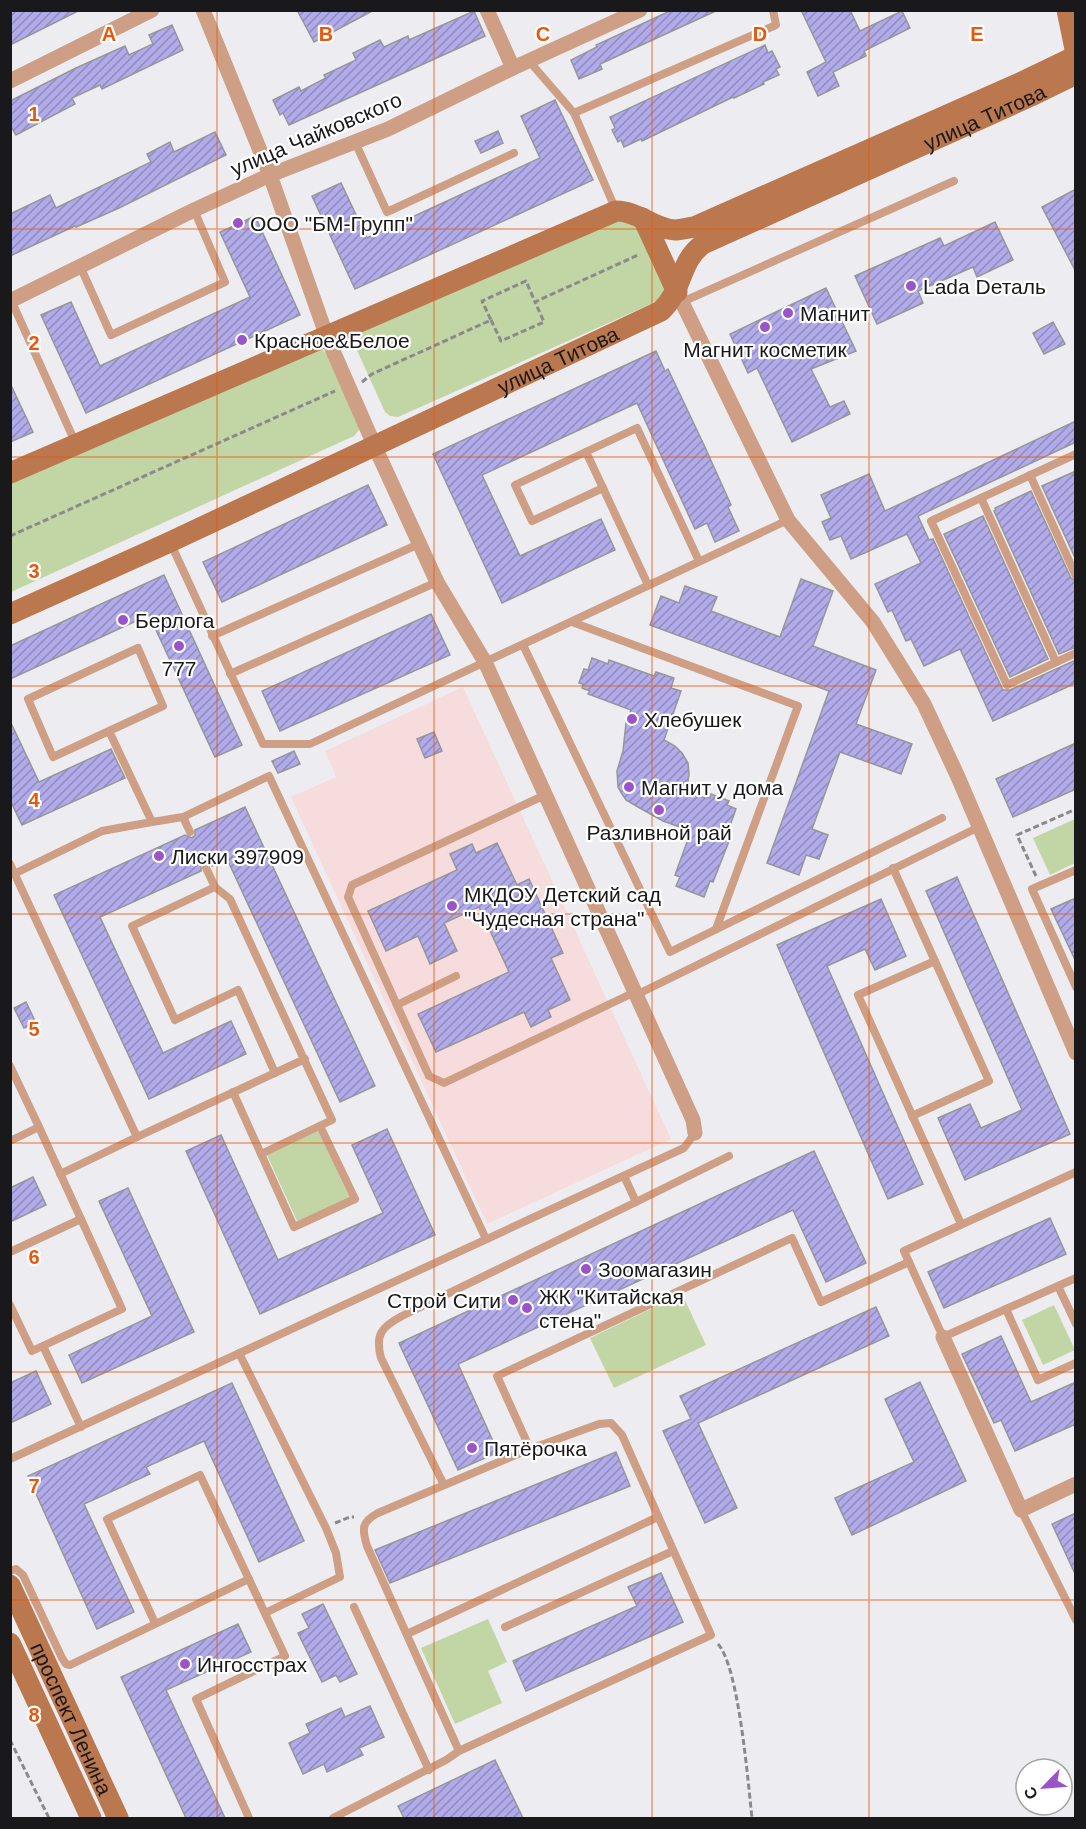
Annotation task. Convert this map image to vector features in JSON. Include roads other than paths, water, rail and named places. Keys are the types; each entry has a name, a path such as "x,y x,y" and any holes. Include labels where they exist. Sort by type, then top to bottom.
{"street":[{"path":"10,81 152,10"},
{"path":"203,10 270,175 327,337 375,447 437,582 485,662 693,1120 695,1133"},
{"path":"487,10 513,68"},
{"name":"улица Чайковского","path":"11,300 194,210 270,175 388,129 640,10"},
{"path":"1067,10 1076,55"},
{"name":"улица Титова","path":"616,211 634,214 661,227 674,230 693,227 1024,81 1076,55"},
{"name":"улица Титова","path":"10,614 375,447 661,311 679,297 693,252 703,244 1076,74"},
{"path":"10,473 616,211"},
{"path":"643,218 691,323 788,520 873,622 924,704 958,777 1076,1053"},
{"path":"661,311 672,312 691,323"},
{"path":"943,1337 1021,1510 1076,1485"},
{"name":"проспект Ленина","path":"10,1585 118,1818"},
{"name":"проспект Ленина","path":"10,1643 91,1818"}],"lane":[{"path":"574,113 776,25 773,10"},
{"path":"529,61 574,113 616,211"},
{"path":"355,142 387,212 514,153"},
{"path":"679,297 954,180"},
{"path":"80,266 111,335 225,282 194,210"},
{"path":"11,300 75,444"},
{"path":"603,488 532,521 515,485 637,429 699,561"},
{"path":"586,452 648,585"},
{"path":"1076,454 931,521 1007,686 1076,653"},
{"path":"1030,475 1076,576"},
{"path":"981,498 1056,662"},
{"path":"170,542 263,744 310,744 788,520"},
{"path":"212,636 419,544"},
{"path":"230,674 437,582"},
{"path":"572,622 798,706 716,929"},
{"path":"523,645 670,952 942,818"},
{"path":"138,648 163,706 109,731 53,757 28,699 138,648"},
{"path":"109,731 152,822"},
{"path":"16,873 102,831 183,818 269,776 486,1239"},
{"path":"545,795 352,885 348,897 429,1076 444,1083 979,827"},
{"path":"183,818 190,832"},
{"path":"10,864 136,1137"},
{"path":"206,868 215,887 230,899 332,1120 261,1154"},
{"path":"893,868 989,1081 912,1116"},
{"path":"1076,870 1032,889 1076,987"},
{"path":"215,887 132,926 175,1020 238,990 275,1073"},
{"path":"935,961 858,995 961,1224"},
{"path":"397,1005 456,976"},
{"path":"60,1174 304,1059"},
{"path":"10,1066 122,1309 32,1352 10,1305"},
{"path":"233,1092 294,1227 355,1199 320,1126"},
{"path":"10,1141 39,1127"},
{"path":"10,1459 684,1148 695,1133"},
{"path":"444,1485 381,1358 378,1346 384,1327 402,1316 729,1156"},
{"path":"1076,1172 904,1251 943,1337 1076,1278"},
{"path":"624,1176 636,1202"},
{"path":"10,1252 81,1219"},
{"path":"530,1449 497,1376 792,1238 821,1302 909,1262"},
{"path":"1058,1286 1076,1324"},
{"path":"1006,1309 1038,1380 1076,1363"},
{"path":"43,1346 81,1426"},
{"path":"240,1353 326,1528 336,1553 340,1577 265,1613"},
{"path":"333,1818 429,1770 459,1751 711,1635 621,1435 611,1423 599,1424 530,1449 378,1513 368,1518 365,1524 364,1536 367,1546 459,1751"},
{"path":"155,1623 107,1520 200,1475 285,1656 196,1699 249,1818"},
{"path":"1021,1510 1076,1620"},
{"path":"407,1634 658,1517"},
{"path":"505,1627 673,1551"},
{"path":"10,1571 16,1569 23,1575 66,1664 74,1663 249,1579"},
{"path":"354,1607 429,1770"}],"place":[{"name":"ООО \"БМ-Групп\"","path":"238,223"},
{"name":"Lada Dеталь","path":"911,286"},
{"name":"Магнит","path":"788,313"},
{"name":"Магнит косметик","path":"765,327"},
{"name":"Красное&Белое","path":"242,340"},
{"name":"Берлога","path":"123,620"},
{"name":"777","path":"179,646"},
{"name":"Хлебушек","path":"632,719"},
{"name":"Магнит у дома","path":"629,787"},
{"name":"Разливной рай","path":"659,810"},
{"name":"Лиски 397909","path":"159,856"},
{"name":"МКДОУ Детский сад \"Чудесная страна\"","path":"452,906"},
{"name":"Зоомагазин","path":"586,1269"},
{"name":"Строй Сити","path":"513,1300"},
{"name":"ЖК \"Китайская стена\"","path":"527,1308"},
{"name":"Пятёрочка","path":"472,1448"},
{"name":"Ингосстрах","path":"185,1664"}]}
